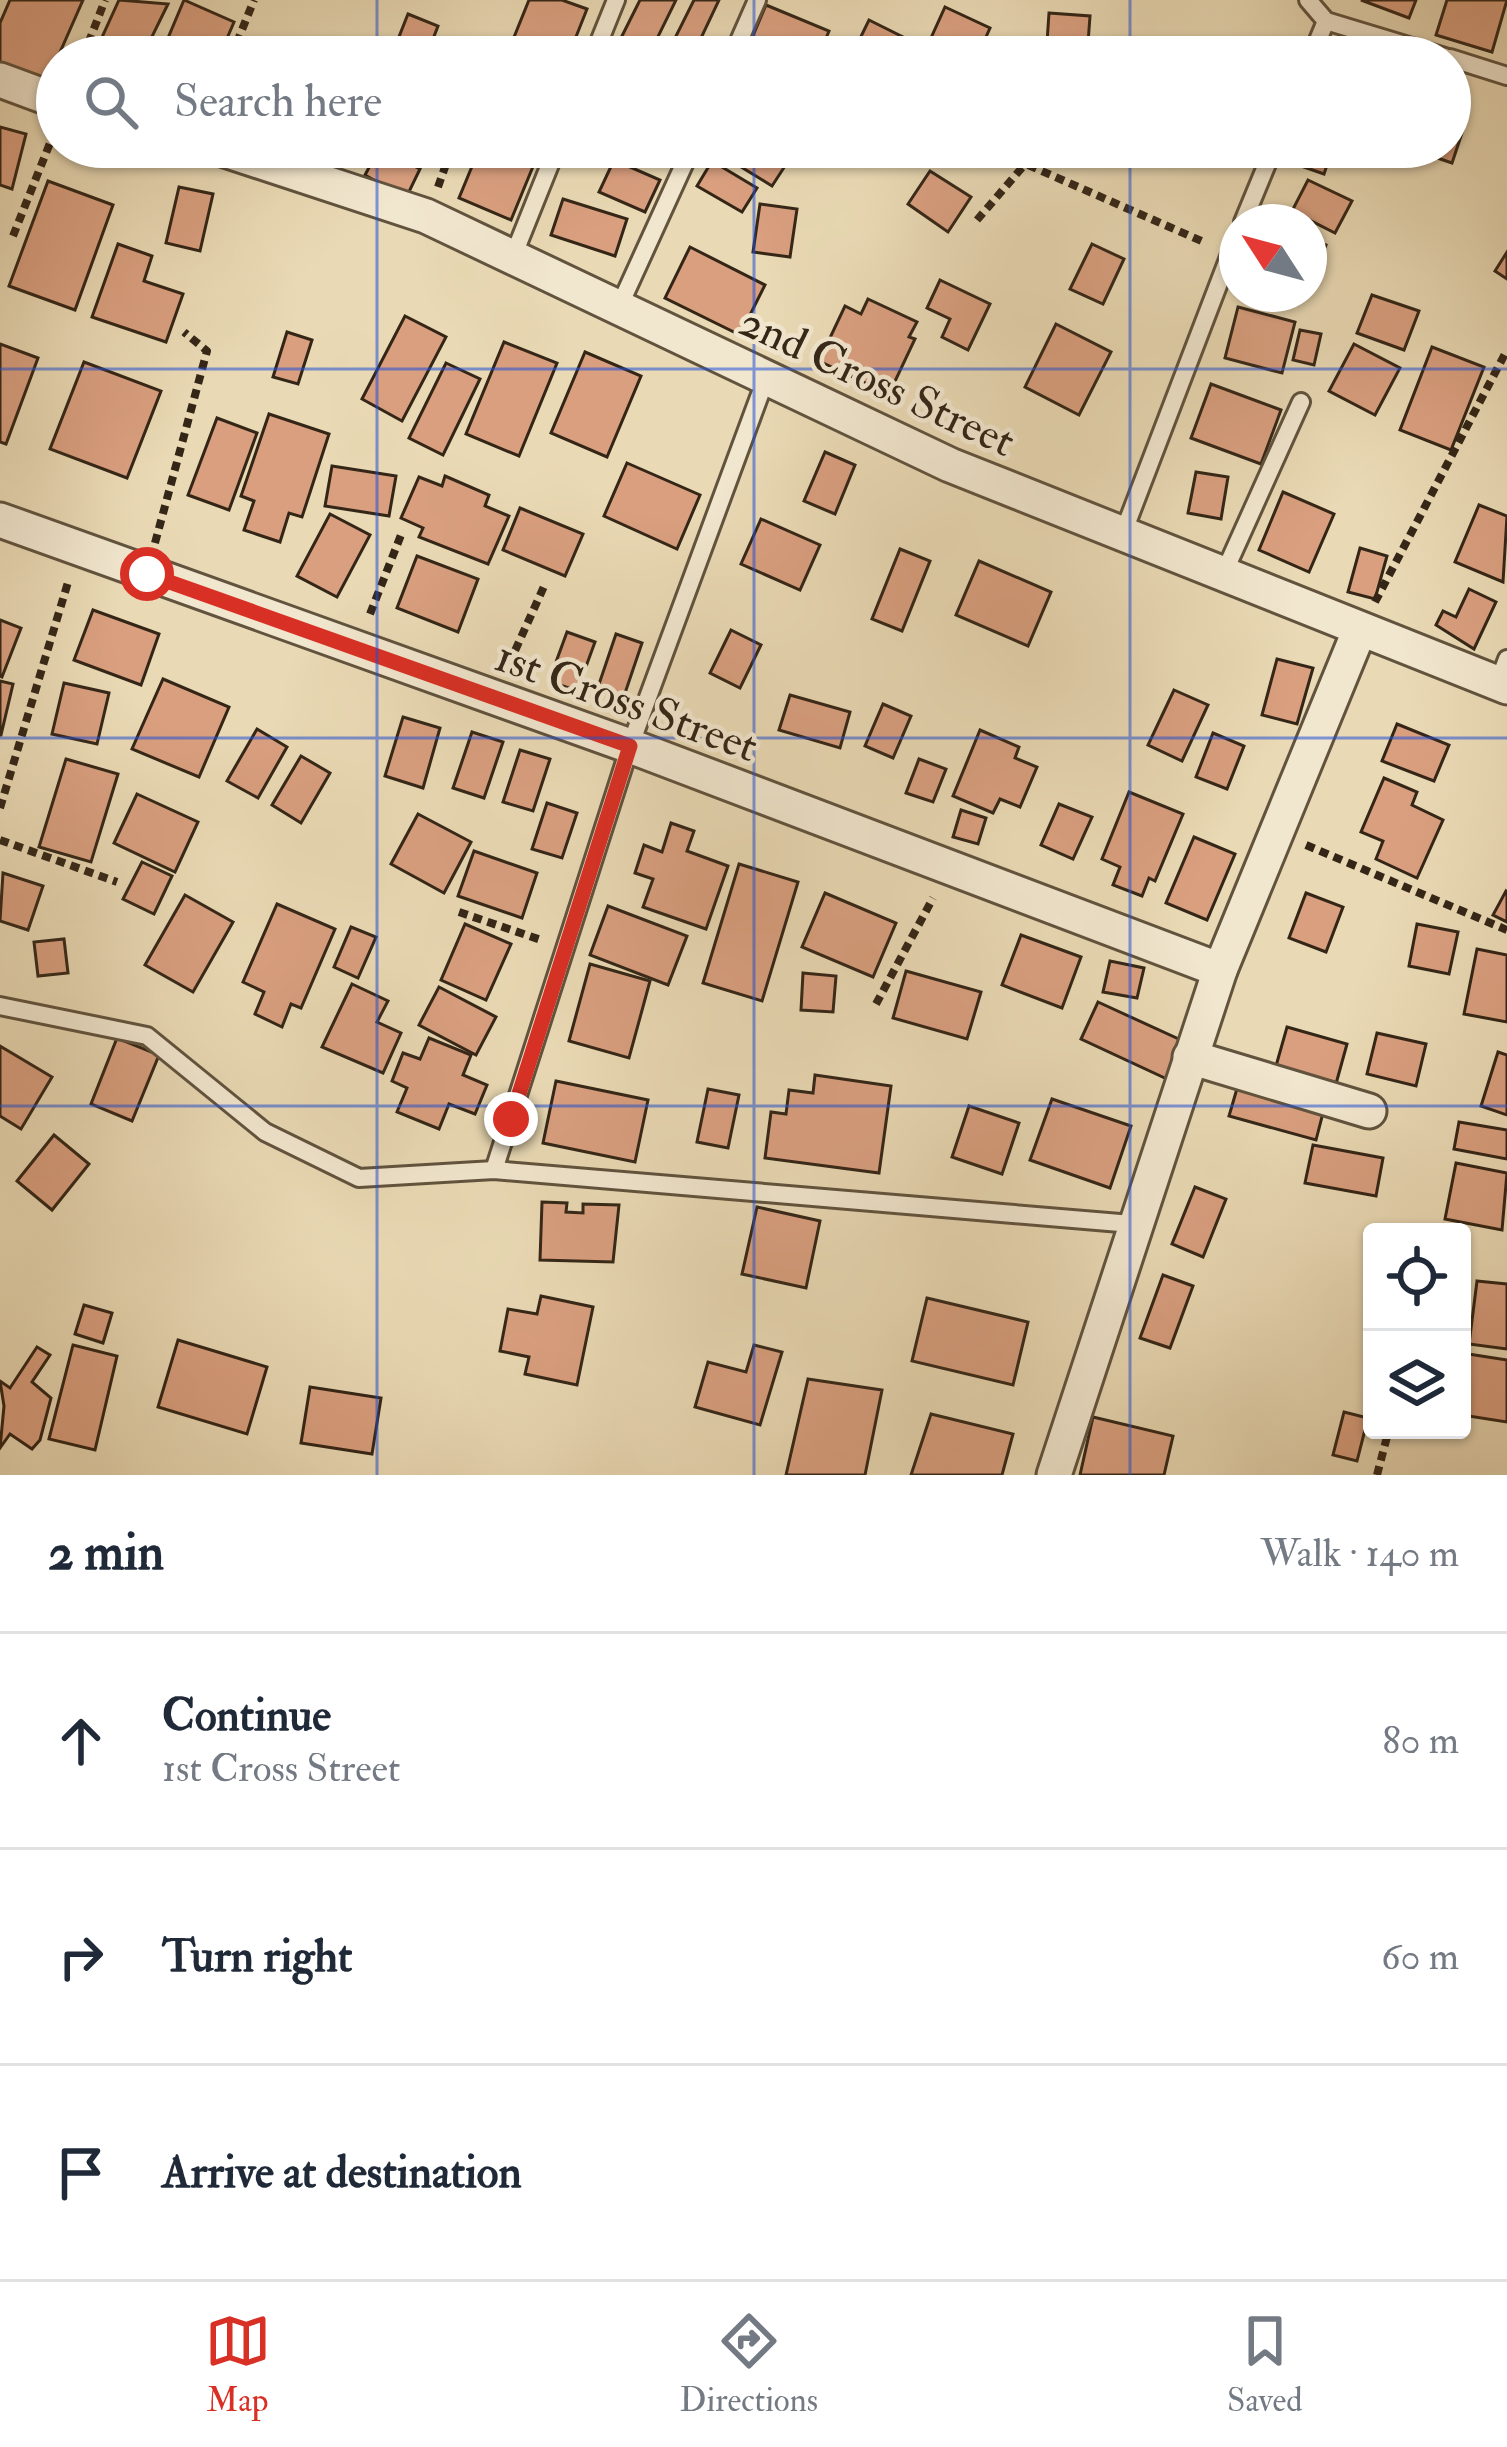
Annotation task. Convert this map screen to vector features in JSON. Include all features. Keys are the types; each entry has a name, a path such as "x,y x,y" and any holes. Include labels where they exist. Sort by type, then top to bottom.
{"street":[{"path":"0,80 36,93"},
{"name":"2nd Cross Street","path":"280,168 427,216 514,254 765,381 1121,536 1360,629 1504,676"},
{"name":"1st Cross Street","path":"0,520 630,746 948,871 1220,970"},
{"path":"1054,1475 1132,1224 1220,970 1360,629"},
{"path":"1190,1057 1369,1111"}],"lane":[{"path":"601,36 616,0"},
{"path":"741,36 757,0"},
{"path":"1308,0 1326,21 1375,36"},
{"path":"1320,36 1326,21"},
{"path":"1471,65 1507,76"},
{"path":"514,254 549,168"},
{"path":"619,308 682,168"},
{"path":"1250,204 1265,168"},
{"path":"1121,536 1219,282"},
{"path":"494,1170 630,746 765,381"},
{"path":"1223,574 1301,402"},
{"path":"0,1006 147,1036 265,1132 359,1178 494,1170 1132,1224"}],"path":[{"path":"91,36 104,0"},
{"path":"239,36 254,0"},
{"path":"13,236 40,168"},
{"path":"977,220 1022,168"},
{"path":"1037,168 1219,249"},
{"path":"147,574 207,351 184,332"},
{"path":"1360,629 1507,350"},
{"path":"357,649 401,535"},
{"path":"0,808 78,549"},
{"path":"494,698 546,582"},
{"path":"1277,833 1507,930"},
{"path":"0,840 117,882"},
{"path":"876,1004 948,871"},
{"path":"459,912 562,948"},
{"path":"1376,1475 1386,1439"}],"building":[{"path":"10,0 83,0 67,36 36,36 36,79 0,63 0,23"},
{"path":"119,0 168,4 152,36 103,36"},
{"path":"184,0 234,22 228,36 169,36"},
{"path":"529,0 562,0 587,9 576,36 514,36"},
{"path":"640,0 676,0 658,36 622,36"},
{"path":"694,0 719,0 702,36 676,36"},
{"path":"1361,0 1416,0 1409,18"},
{"path":"1447,0 1507,0 1492,52 1471,46 1471,36 1436,35"},
{"path":"766,5 829,31 827,36 753,36"},
{"path":"945,7 990,28 986,36 932,36"},
{"path":"1049,13 1090,16 1089,36 1047,36"},
{"path":"408,14 438,26 434,36 399,36"},
{"path":"869,20 901,36 861,36"},
{"path":"0,127 26,134 12,189 0,185"},
{"path":"369,168 420,169 406,198 365,175"},
{"path":"471,168 532,168 511,220 459,198"},
{"path":"610,168 632,168 660,180 645,212 599,192"},
{"path":"708,168 724,168 757,188 742,212 697,186"},
{"path":"743,168 784,168 772,186"},
{"path":"930,171 971,197 948,232 908,204"},
{"path":"1308,180 1352,201 1335,233 1327,229 1327,204 1296,204"},
{"path":"48,181 113,205 75,310 9,286"},
{"path":"179,187 213,194 200,251 166,243"},
{"path":"563,199 627,219 615,256 551,235"},
{"path":"760,204 797,209 790,257 753,252"},
{"path":"118,244 152,256 144,281 183,294 166,342 92,317"},
{"path":"1092,244 1124,259 1103,304 1070,289"},
{"path":"690,247 765,285 740,335 665,298"},
{"path":"1507,252 1507,279 1495,271"},
{"path":"940,280 990,304 968,350 942,337 950,319 927,308"},
{"path":"1372,295 1419,311 1404,350 1357,333"},
{"path":"868,299 917,322 909,337 915,339 889,394 819,361 845,306 861,314"},
{"path":"1237,312 1295,322 1282,373 1225,358"},
{"path":"405,316 446,337 402,421 362,399"},
{"path":"1056,324 1111,352 1079,415 1025,387"},
{"path":"1300,330 1321,334 1314,365 1293,360"},
{"path":"287,332 312,340 298,384 273,377"},
{"path":"504,342 557,363 519,456 466,434"},
{"path":"0,344 38,358 6,444 0,442"},
{"path":"1354,344 1400,368 1375,415 1329,391"},
{"path":"1432,347 1484,367 1451,450 1400,430"},
{"path":"585,352 641,376 607,457 551,433"},
{"path":"84,362 161,391 127,478 50,449"},
{"path":"446,363 480,379 443,455 409,438"},
{"path":"1211,384 1281,410 1261,464 1191,438"},
{"path":"269,414 329,434 302,517 289,513 280,542 244,530 254,501 241,496"},
{"path":"217,418 257,433 229,510 188,495"},
{"path":"825,452 855,465 835,514 804,501"},
{"path":"627,463 700,495 677,549 604,516"},
{"path":"332,466 396,476 389,516 325,506"},
{"path":"1196,472 1228,477 1221,519 1188,513"},
{"path":"445,476 489,495 485,506 509,516 488,564 419,537 423,528 401,518 419,477 442,486"},
{"path":"1283,492 1334,514 1309,572 1259,550"},
{"path":"1479,505 1507,516 1503,582 1455,562"},
{"path":"520,508 583,534 565,576 503,550"},
{"path":"330,514 370,535 337,597 297,576"},
{"path":"761,519 820,545 800,590 741,564"},
{"path":"1360,548 1387,556 1375,599 1348,592"},
{"path":"900,549 930,561 902,631 872,619"},
{"path":"417,556 478,579 458,632 397,608"},
{"path":"979,561 1051,592 1028,646 956,615"},
{"path":"1469,589 1496,602 1474,649 1436,625 1443,611 1456,617"},
{"path":"93,610 159,634 141,685 74,660"},
{"path":"0,620 21,628 2,677 0,676"},
{"path":"731,630 761,645 740,688 710,673"},
{"path":"567,632 595,642 577,691 549,681"},
{"path":"616,634 642,643 623,699 597,690"},
{"path":"1277,659 1313,668 1297,724 1262,715"},
{"path":"163,679 229,707 199,777 132,749"},
{"path":"0,681 13,684 1,735 0,735"},
{"path":"64,683 109,693 97,744 52,734"},
{"path":"1174,690 1208,705 1182,761 1148,745"},
{"path":"790,695 850,712 840,748 779,730"},
{"path":"883,704 911,716 893,758 865,746"},
{"path":"403,717 440,728 423,788 385,776"},
{"path":"1397,724 1449,745 1434,781 1382,761"},
{"path":"257,729 287,747 258,798 227,781"},
{"path":"980,730 1019,747 1015,758 1037,767 1020,807 1000,799 993,813 953,796"},
{"path":"472,732 503,742 484,798 453,788"},
{"path":"1213,733 1244,746 1227,789 1196,777"},
{"path":"520,750 550,759 533,811 503,802"},
{"path":"301,756 330,773 301,823 272,805"},
{"path":"66,759 118,774 91,862 39,847"},
{"path":"919,759 946,769 933,802 906,793"},
{"path":"1384,778 1417,792 1412,805 1443,820 1417,878 1376,859 1383,841 1361,832"},
{"path":"1129,792 1183,814 1155,881 1149,878 1142,896 1113,885 1120,867 1102,859"},
{"path":"137,794 198,822 175,872 114,843"},
{"path":"547,803 577,813 562,858 532,849"},
{"path":"1059,804 1092,817 1073,859 1041,845"},
{"path":"961,810 986,818 978,844 953,837"},
{"path":"418,814 471,842 444,893 391,864"},
{"path":"671,823 694,831 687,851 728,866 706,929 643,907 653,879 635,873 644,845 662,852"},
{"path":"1194,837 1235,854 1207,920 1166,903"},
{"path":"474,851 537,873 522,918 458,896"},
{"path":"142,862 172,876 154,914 123,899"},
{"path":"739,864 798,882 762,1001 703,983"},
{"path":"3,873 43,886 28,930 0,921"},
{"path":"1507,892 1507,922 1493,915"},
{"path":"825,893 896,923 873,977 802,947"},
{"path":"1306,893 1343,907 1326,952 1289,938"},
{"path":"185,895 233,922 193,992 145,965"},
{"path":"277,904 335,929 301,1008 291,1004 282,1027 255,1014 264,992 243,982"},
{"path":"608,906 687,936 668,985 590,955"},
{"path":"465,924 511,944 486,1000 441,980"},
{"path":"1417,924 1458,932 1449,974 1409,966"},
{"path":"351,927 376,937 358,978 334,967"},
{"path":"1021,935 1081,957 1062,1008 1002,985"},
{"path":"64,939 68,973 38,976 34,942"},
{"path":"1477,949 1507,955 1507,1022 1464,1014"},
{"path":"1110,961 1144,968 1137,998 1103,992"},
{"path":"590,964 650,981 629,1058 569,1041"},
{"path":"906,971 981,992 967,1039 893,1018"},
{"path":"803,973 836,976 833,1012 801,1010"},
{"path":"352,984 388,1001 377,1022 401,1033 383,1073 322,1047"},
{"path":"439,987 496,1017 476,1055 419,1025"},
{"path":"1098,1002 1183,1041 1167,1079 1081,1039"},
{"path":"1287,1027 1347,1044 1334,1091 1274,1073"},
{"path":"1377,1033 1426,1044 1416,1086 1367,1074"},
{"path":"117,1038 159,1055 132,1121 91,1104"},
{"path":"429,1038 471,1055 463,1075 487,1085 475,1114 449,1104 439,1129 397,1112 407,1088 392,1081 403,1053 420,1059"},
{"path":"0,1046 52,1077 21,1129 0,1116"},
{"path":"1498,1052 1507,1055 1507,1115 1481,1106"},
{"path":"815,1075 891,1086 879,1173 765,1158 771,1112 786,1114 789,1090 813,1093"},
{"path":"556,1081 648,1100 635,1162 543,1143"},
{"path":"1238,1085 1324,1109 1316,1140 1229,1116"},
{"path":"708,1089 739,1095 728,1148 697,1142"},
{"path":"1052,1099 1131,1126 1110,1188 1030,1160"},
{"path":"969,1106 1019,1123 1002,1174 952,1157"},
{"path":"1459,1122 1507,1130 1507,1159 1454,1149"},
{"path":"54,1135 89,1164 52,1210 17,1181"},
{"path":"1313,1145 1383,1158 1376,1196 1305,1183"},
{"path":"1456,1163 1507,1173 1502,1230 1445,1219"},
{"path":"1195,1187 1226,1199 1203,1257 1172,1244"},
{"path":"542,1202 567,1203 566,1212 583,1213 583,1204 619,1205 613,1262 540,1260"},
{"path":"757,1207 820,1221 806,1288 742,1274"},
{"path":"1163,1275 1193,1286 1170,1348 1140,1338"},
{"path":"1477,1281 1507,1284 1507,1349 1471,1344"},
{"path":"541,1296 593,1307 577,1385 525,1374 529,1357 500,1351 508,1309 537,1314"},
{"path":"927,1298 1028,1322 1013,1385 912,1361"},
{"path":"84,1305 112,1313 103,1343 75,1334"},
{"path":"178,1340 267,1367 247,1434 158,1407"},
{"path":"73,1345 117,1356 95,1450 49,1439"},
{"path":"754,1345 782,1352 760,1425 695,1407 708,1362 746,1372"},
{"path":"37,1347 50,1355 32,1382 51,1398 40,1440 32,1449 10,1434 0,1448 4,1406 0,1381 10,1388"},
{"path":"1471,1354 1507,1360 1507,1422 1471,1416"},
{"path":"808,1379 882,1390 865,1475 786,1475"},
{"path":"310,1387 381,1398 372,1454 301,1443"},
{"path":"1344,1412 1363,1417 1357,1461 1333,1455"},
{"path":"931,1414 1013,1434 1002,1475 911,1475"},
{"path":"1093,1417 1173,1436 1164,1475 1080,1475"}],"route":[{"path":"147,574 630,746 511,1119"}]}
